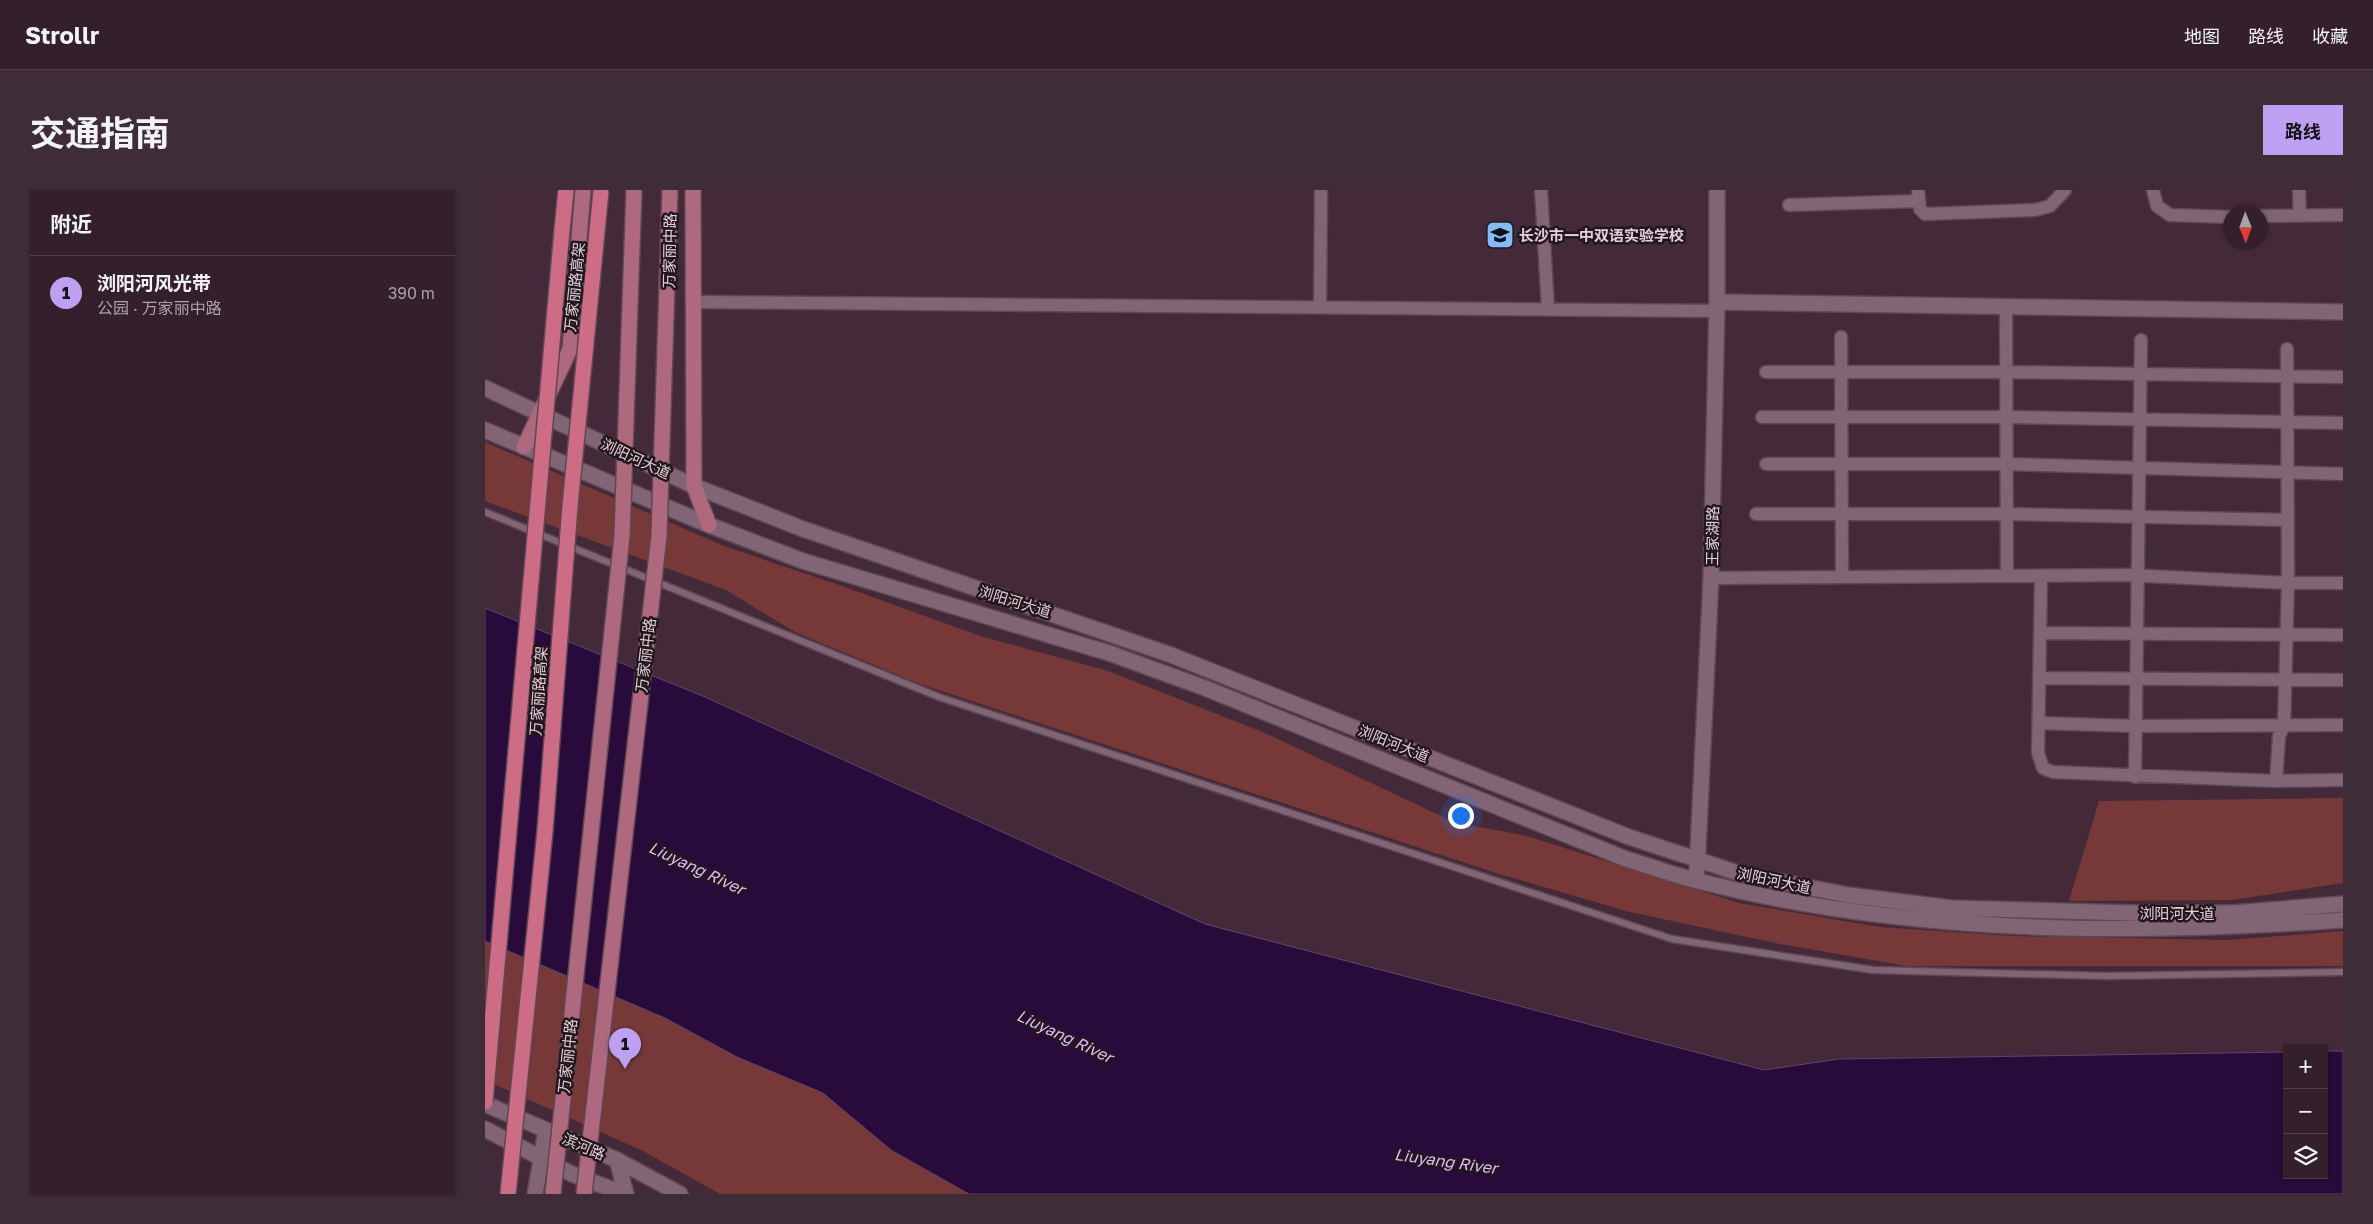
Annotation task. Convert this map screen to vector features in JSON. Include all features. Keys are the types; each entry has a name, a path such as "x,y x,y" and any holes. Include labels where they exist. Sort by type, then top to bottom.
{"highway":[{"name":"万家丽路高架","path":"485,1103 537,493 566,190"},
{"name":"万家丽路高架","path":"508,1194 545,831 570,506 601,190"}],"main road":[{"path":"524,447 570,349 583,190"},
{"name":"万家丽中路","path":"553,1194 622,536 635,190"},
{"name":"万家丽中路","path":"584,1194 659,536 669,190"},
{"path":"693,190 695,486 709,525"},
{"name":"王家湖路","path":"1696,881 1711,578 1717,306 1717,190"},
{"path":"1717,306 2006,306 2343,312"},
{"name":"浏阳河大道","path":"485,388 695,486 803,529 1171,655 1629,837 1741,874 1848,895 1951,908 2133,913 2233,913 2343,904"},
{"name":"浏阳河大道","path":"485,430 709,525 803,561 1109,654 1205,688 1626,859 1696,881 1848,911 1949,923 2135,928 2223,928 2343,920"},
{"name":"滨河路","path":"485,1103 617,1160 679,1194"},
{"name":"滨河路","path":"485,1129 540,1159 625,1194"},
{"path":"535,1194 546,1130"},
{"path":"617,1160 625,1194"}],"street":[{"path":"1320,307 1321,190"},
{"path":"1541,190 1548,309"},
{"path":"1789,205 1919,195 1920,209 1925,214 2035,210 2050,206 2065,190"},
{"path":"2153,190 2157,206 2170,215 2223,217"},
{"path":"2299,190 2300,216"},
{"path":"2268,216 2343,215"},
{"path":"693,302 1548,309 1717,306"},
{"path":"2006,306 2007,576"},
{"path":"1841,337 1842,577"},
{"path":"2135,777 2141,468 2141,340"},
{"path":"2276,781 2279,736 2284,726 2287,635 2287,349"},
{"path":"1766,372 2007,372 2343,377"},
{"path":"1762,417 2007,417 2343,423"},
{"path":"1765,464 2007,464 2343,474"},
{"path":"1756,514 2007,514 2288,520"},
{"path":"2041,576 2038,753 2043,768 2053,772 2135,777 2276,781 2343,780"},
{"path":"1711,578 2139,576 2288,583 2343,583"},
{"path":"2040,632 2343,635"},
{"path":"2039,678 2343,680"},
{"path":"2039,724 2135,726 2343,725"}],"lane":[{"path":"485,512 939,697 1672,939 1873,970 2107,976 2343,972"}],"shaded area":[{"path":"485,442 724,546 980,636 1108,671 1265,733 1456,823 1523,835 1739,903 1880,927 2011,936 2229,940 2343,931 2343,966 1907,966 1780,944 1630,912 1499,874 920,684 795,632 726,590 485,501"},
{"path":"2343,798 2343,883 2232,900 2069,901 2099,801"},
{"path":"485,941 665,1018 737,1057 823,1093 891,1150 969,1194 720,1194 643,1151 485,1080"}],"water":[{"name":"Liuyang River","path":"485,608 705,697 1205,924 1764,1070 1839,1059 2283,1052 2283,1179 2328,1179 2328,1051 2343,1051 2343,1194 969,1194 891,1150 823,1093 737,1057 665,1018 485,941"}],"place":[{"name":"长沙市一中双语实验学校","path":"1500,235"},
{"name":"浏阳河风光带","path":"625,1069"}]}
